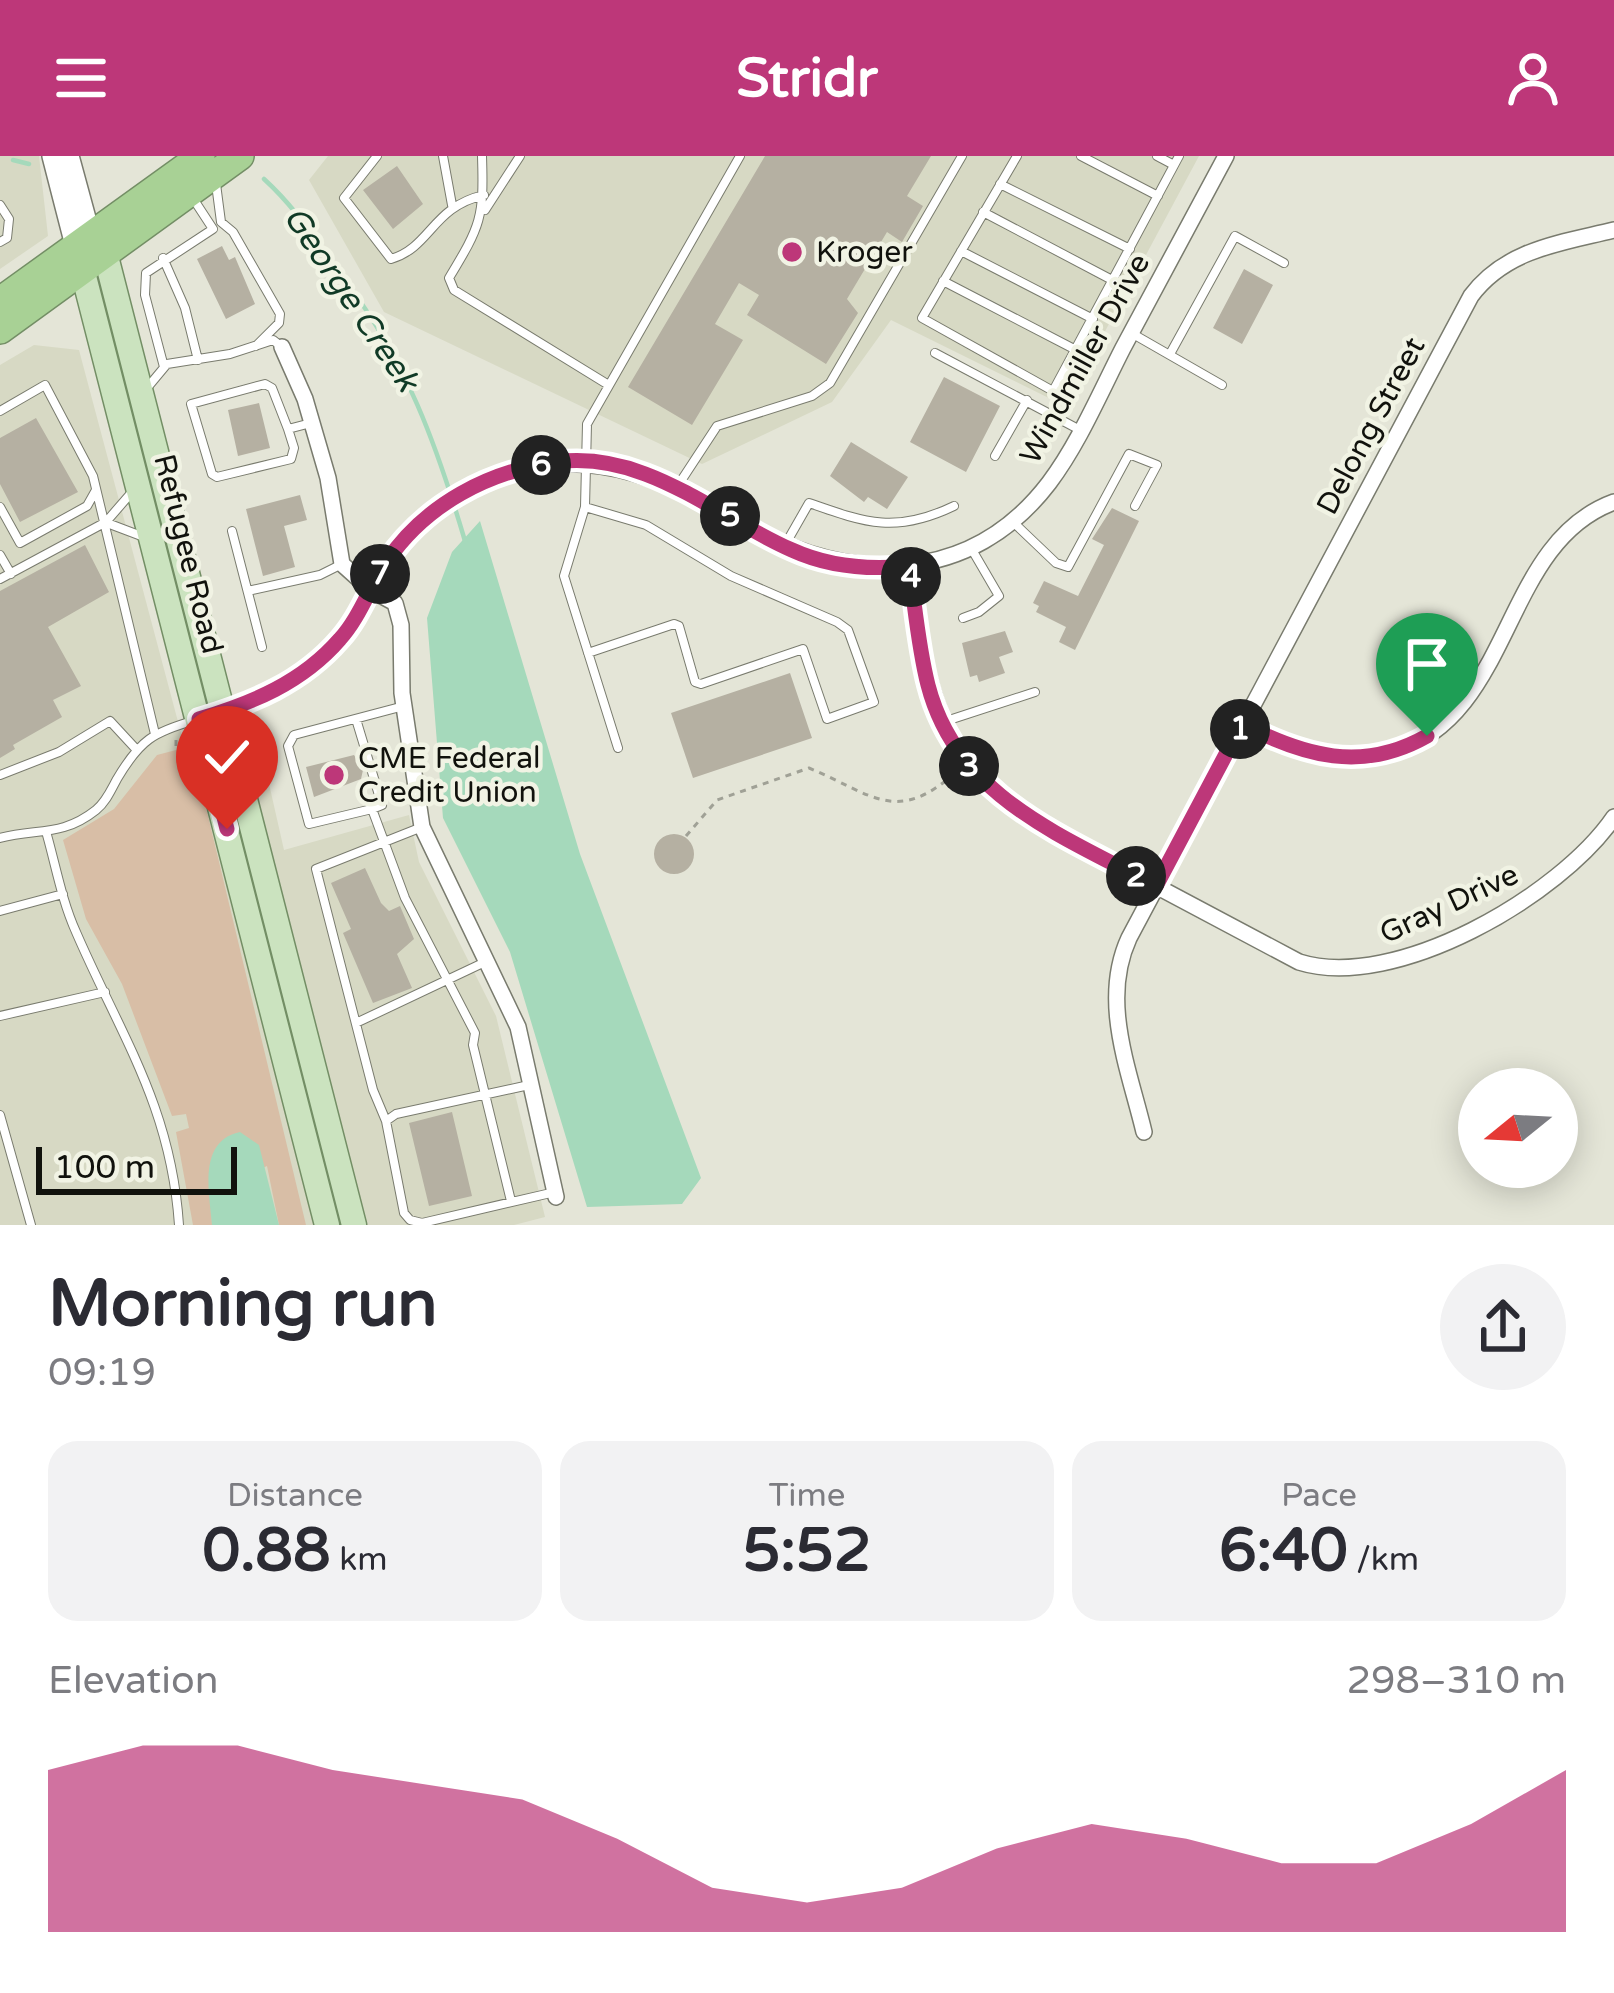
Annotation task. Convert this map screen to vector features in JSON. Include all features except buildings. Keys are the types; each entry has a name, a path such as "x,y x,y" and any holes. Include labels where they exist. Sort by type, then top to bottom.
{"highway":[{"path":"0,330 91,250 209,165 239,156"},
{"path":"0,301 182,199 209,165"}],"main road":[{"name":"Refugee Road","path":"53,156 142,394 167,489 212,715 326,1225"},
{"name":"Refugee Road","path":"68,156 136,432 152,475 167,489"},
{"name":"Refugee Road","path":"81,156 91,250 140,484 212,715 354,1225"}],"street":[{"name":"Windmiller Drive","path":"212,715 272,695 310,667 341,638 414,527 453,497 506,472 560,461 603,463 677,488 784,546 855,567 909,566 970,547 1012,521 1050,482 1226,156"},
{"name":"Delong Street","path":"1156,886 1478,287 1521,254 1614,230"},
{"path":"282,347 328,478 342,564 371,590 395,603 422,827 518,1027 556,1195"},
{"path":"1242,724 1292,749 1336,759 1380,756 1431,734 1477,687 1557,542 1581,519 1614,502"},
{"name":"Gray Drive","path":"909,566 924,664 942,723 990,790 1026,817 1299,962 1355,970 1392,961 1510,910 1562,874 1614,817"},
{"path":"1144,1132 1116,1016 1115,986 1122,953 1156,886"}],"lane":[{"path":"377,156 344,198 392,259 405,255 452,205 484,195"},
{"path":"443,156 452,205"},
{"path":"482,156 483,212 479,228 449,278 454,290 607,384"},
{"path":"483,212 520,156"},
{"path":"618,748 564,576 585,507 586,424 740,156"},
{"path":"677,488 717,426 812,396 830,383 962,156"},
{"path":"1017,156 922,318 1053,391 1177,160 1156,156"},
{"path":"1081,156 1158,196"},
{"path":"209,165 221,222 233,232 280,314 279,323 256,346"},
{"path":"1000,184 1130,249"},
{"path":"164,368 145,295 146,273 212,229 196,203 182,199"},
{"path":"0,205 9,219 7,238 0,242"},
{"path":"982,212 1114,281"},
{"path":"1170,355 1235,236 1284,262"},
{"path":"961,250 1094,319"},
{"path":"164,258 185,308 198,360"},
{"path":"943,281 1076,350"},
{"path":"1131,334 1222,386"},
{"path":"142,394 164,368 273,340 282,347"},
{"path":"935,353 1080,430"},
{"path":"265,384 272,388 288,429 294,448 291,459 217,477 191,404 265,384"},
{"path":"0,411 45,386 96,489 154,734"},
{"path":"995,456 1027,400"},
{"path":"288,429 312,423"},
{"path":"1012,521 1056,563 1068,567 1129,454 1156,465 1135,506"},
{"path":"0,580 106,523 140,484"},
{"path":"0,506 20,543 87,506 96,489"},
{"path":"784,546 809,503 870,525 928,519 954,506"},
{"path":"585,507 646,525 731,576 838,622 848,630 874,703 827,718 803,649 701,684 695,682 679,626 674,624 588,653"},
{"path":"106,523 155,540"},
{"path":"232,531 262,647"},
{"path":"29,538 39,558"},
{"path":"963,618 999,596 970,547"},
{"path":"0,555 11,574"},
{"path":"248,591 320,575 342,564"},
{"path":"942,723 1035,692"},
{"path":"377,807 309,824 288,746 294,735 404,706"},
{"path":"0,838 27,831 47,835 97,809 135,748 154,734 212,715"},
{"path":"356,719 381,840 475,1033 473,1045 511,1202"},
{"path":"0,775 59,752 110,721 135,748"},
{"path":"422,827 316,869 386,1120 404,1213 422,1222 556,1195"},
{"path":"47,835 63,894 144,1072 167,1149 179,1225"},
{"path":"0,910 63,894"},
{"path":"356,1023 487,962"},
{"path":"0,1016 105,992"},
{"path":"386,1120 529,1085"},
{"path":"0,1115 31,1225"}],"path":[{"path":"686,836 717,800 777,776 809,768 882,802 900,805 921,798 967,763"}],"shaded area":[{"path":"0,156 39,156 48,236 0,269"},
{"path":"328,156 1199,156 1065,406 891,320 832,402 702,464 384,312 309,180"},
{"path":"34,345 79,350 185,748 198,759 260,744 284,850 409,815 419,862 496,1016 545,1217 514,1225 0,1225 0,365"},
{"path":"480,521 580,854 701,1178 682,1204 587,1207 510,952 443,818 427,618 452,552"},
{"path":"176,750 192,759 197,770 306,1225 279,1225 267,1166 211,1193 212,1225 193,1225 176,1132 189,1128 186,1114 172,1116 122,984 86,919 63,840 114,809 157,755"},
{"path":"240,1132 259,1145 279,1225 212,1225 208,1183 212,1156 227,1137"}],"waterway":[{"name":"George Creek","path":"13,160 29,164"},
{"name":"George Creek","path":"264,179 307,228 386,342 431,437 465,541"}],"place":[{"name":"Kroger","path":"792,252"},
{"name":"CME Federal Credit Union","path":"334,775"}],"route":[{"path":"227,829 199,719 272,695 310,667 341,638 387,561 414,527 459,492 506,472 560,461 603,463 649,476 687,491 812,558 855,567 909,566 928,687 944,728 975,774 1026,817 1156,886 1242,724 1292,749 1336,759 1380,756 1427,736"}]}
